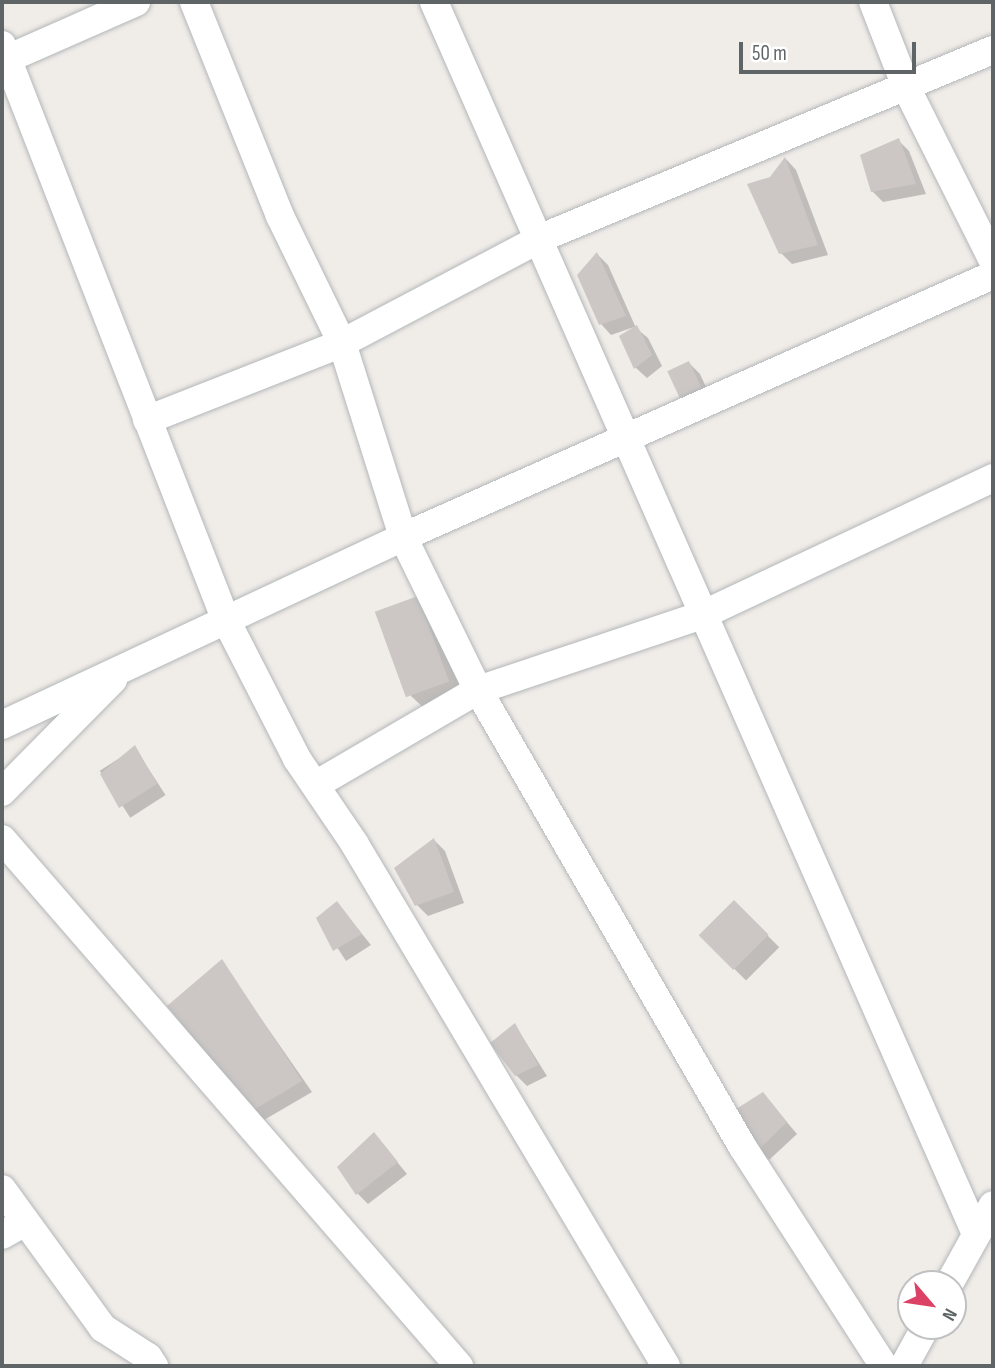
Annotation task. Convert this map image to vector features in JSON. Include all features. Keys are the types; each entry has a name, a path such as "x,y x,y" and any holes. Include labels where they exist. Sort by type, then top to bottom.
{"street":[{"path":"136,2 4,52 225,618 297,760 317,784 666,1366"},
{"path":"194,2 280,216 342,343 403,537 478,690 742,1146 884,1366"},
{"path":"434,2 541,238 702,615 976,1234"},
{"path":"873,2 907,89 993,261"},
{"path":"147,420 342,343 541,238 907,89 993,50"},
{"path":"2,725 225,618 403,537 629,439 993,275"},
{"path":"317,784 478,690 702,615 993,478"},
{"path":"2,792 127,665"},
{"path":"2,839 459,1366"},
{"path":"2,1189 13,1229 103,1328 148,1357 153,1366"},
{"path":"957,1270 993,1205"},
{"path":"904,1366 918,1340"}],"building":[{"path":"899,138 916,184 871,192 860,155"},
{"path":"785,157 818,245 779,254 747,184 770,177"},
{"path":"597,252 626,316 599,325 577,275"},
{"path":"637,325 652,355 634,369 619,336"},
{"path":"689,361 704,393 682,403 667,371"},
{"path":"418,596 449,682 406,697 375,612"},
{"path":"135,745 157,784 119,808 100,774"},
{"path":"434,838 454,892 415,906 394,868"},
{"path":"734,900 769,935 733,970 699,935"},
{"path":"337,901 362,934 333,951 316,918"},
{"path":"222,959 302,1081 252,1111 167,1006"},
{"path":"515,1023 538,1065 515,1076 490,1043"},
{"path":"763,1092 787,1122 757,1151 733,1111"},
{"path":"374,1132 398,1162 356,1195 337,1167"}]}
